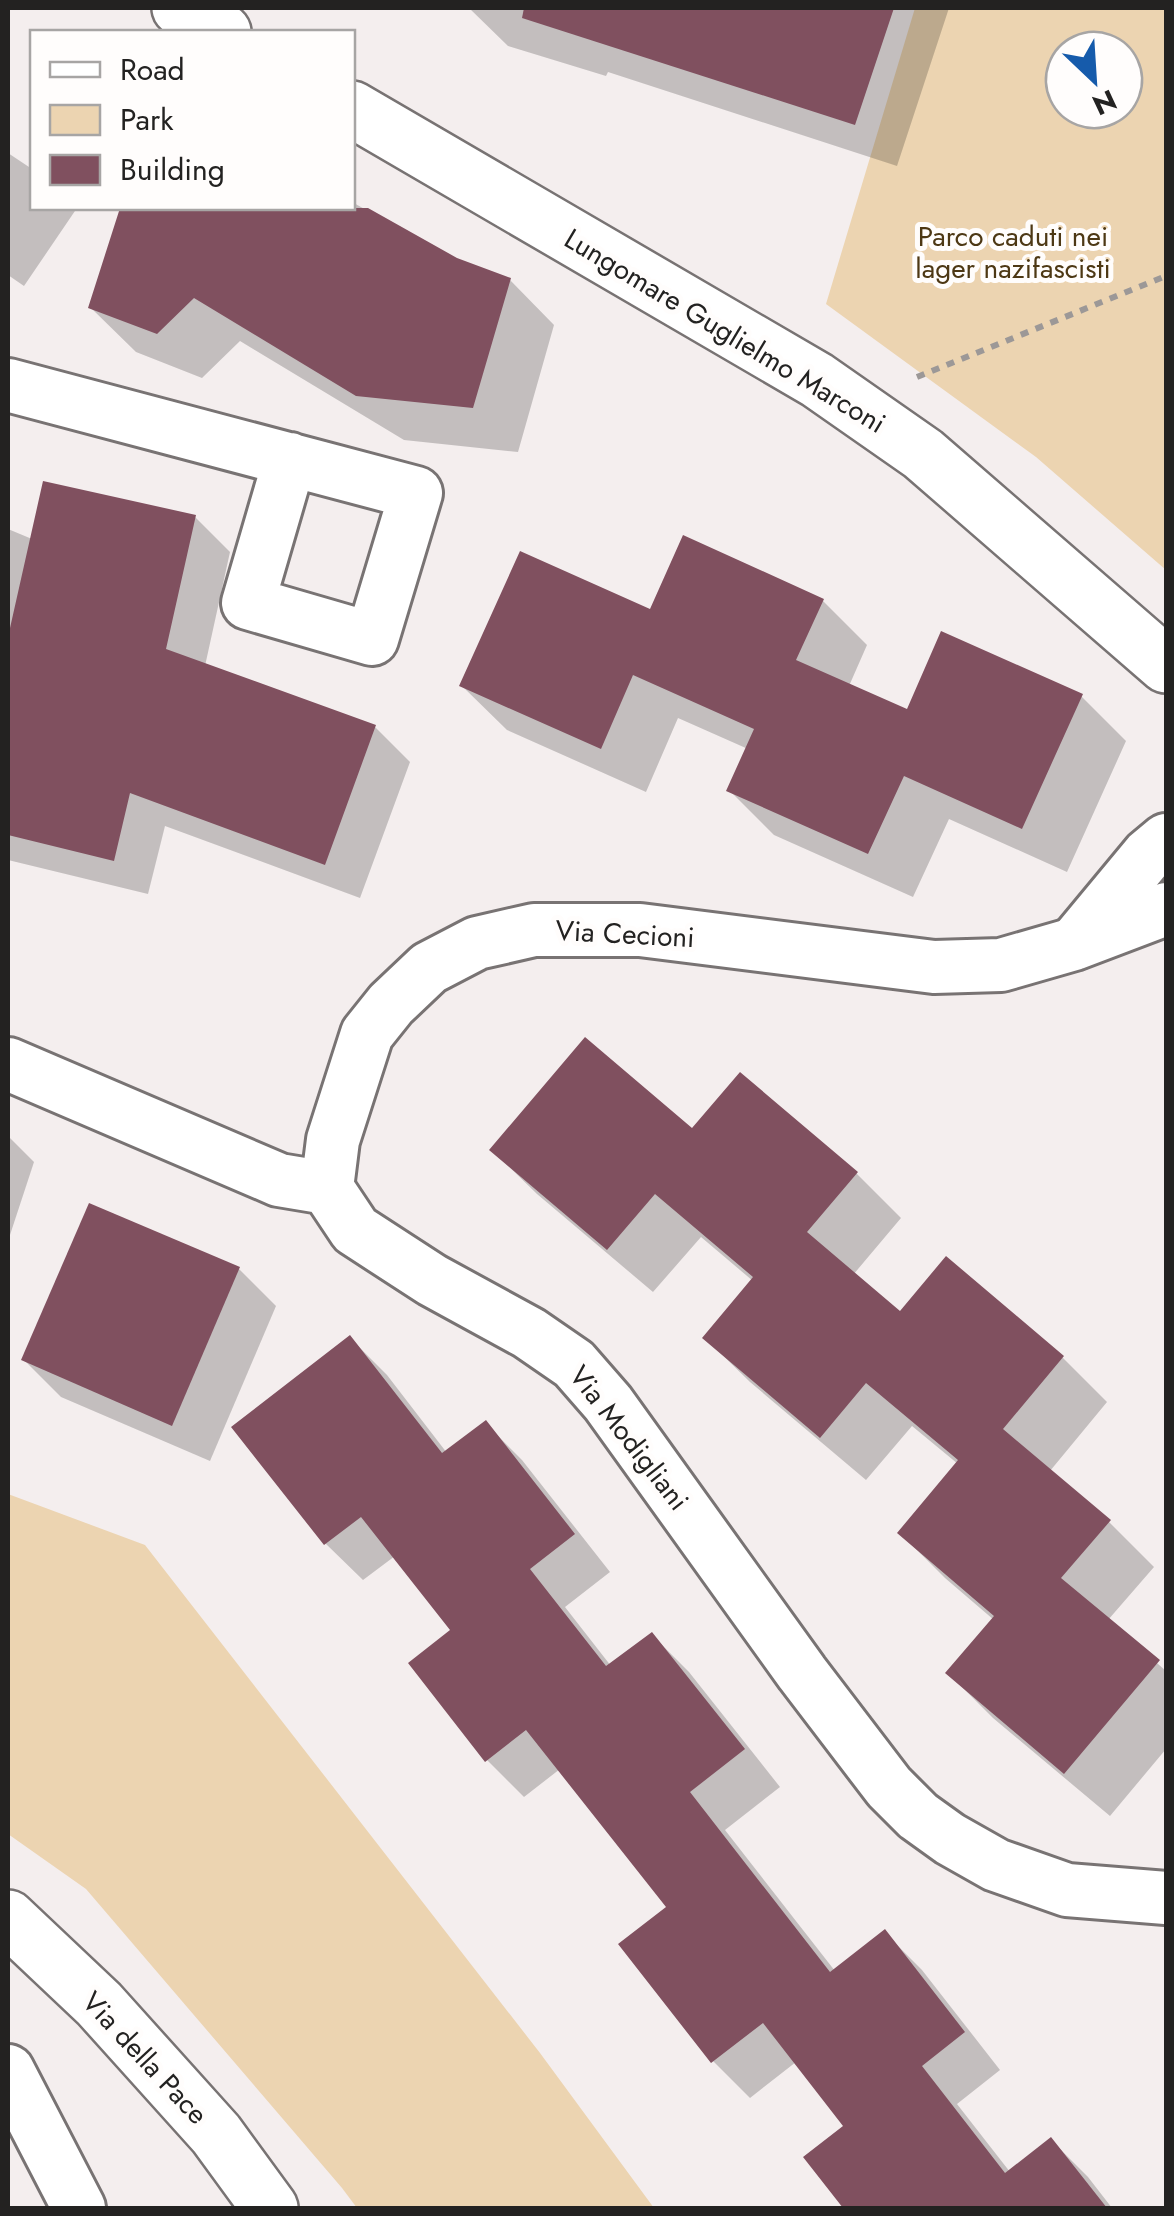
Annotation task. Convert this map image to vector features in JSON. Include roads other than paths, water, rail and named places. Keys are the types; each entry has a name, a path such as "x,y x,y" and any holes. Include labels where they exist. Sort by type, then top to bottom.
{"street":[{"path":"180,8 218,30"},
{"name":"Lungomare Guglielmo Marconi","path":"355,110 817,380 923,454 1162,670"},
{"path":"8,386 290,459"},
{"path":"1074,944 1157,848 1166,799"},
{"name":"Via Cecioni","path":"327,1188 333,1140 367,1034 428,968 478,943 534,930 640,930 934,967 1000,965 1074,944 1166,909"},
{"path":"8,1064 253,1170 279,1180 327,1188"},
{"name":"Via Modigliani","path":"327,1188 355,1230 574,1364 608,1403 812,1688 889,1787 918,1816 996,1864 1066,1890 1166,1898"},
{"name":"Via della Pace","path":"8,1918 99,2004 216,2134 270,2208"},
{"path":"8,2071 79,2208"}],"park label":[{"name":"Parco caduti nei lager nazifascisti","path":"1013,252"}]}
